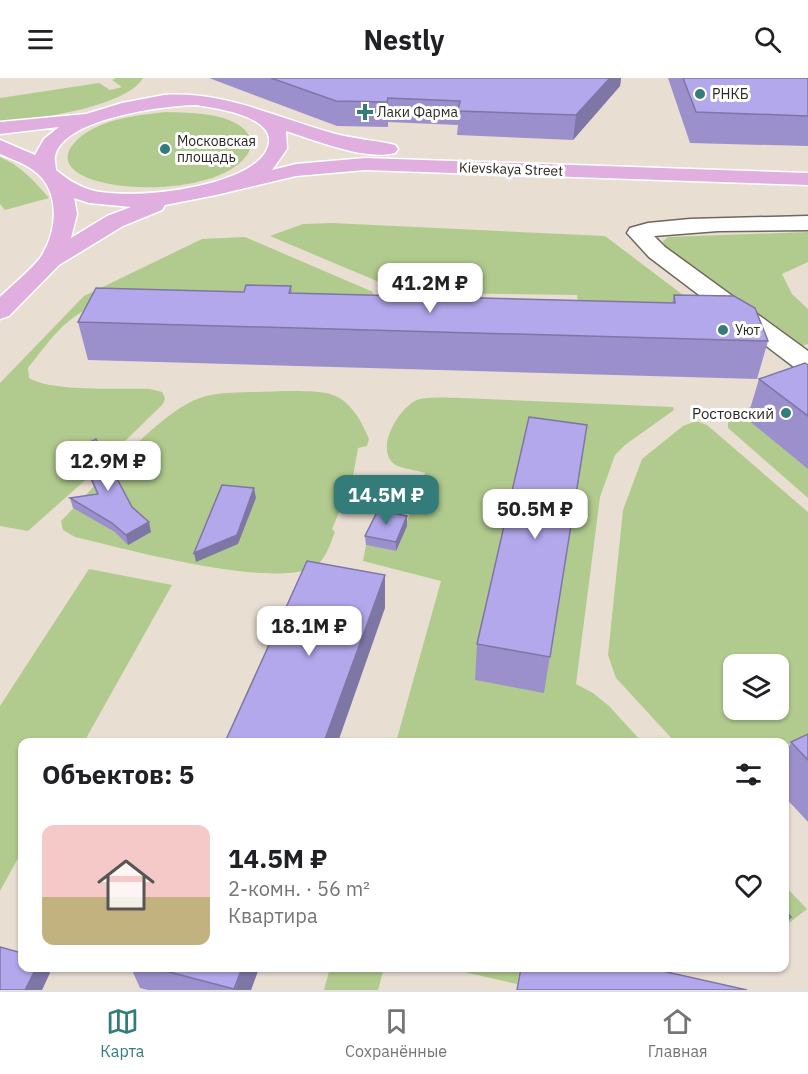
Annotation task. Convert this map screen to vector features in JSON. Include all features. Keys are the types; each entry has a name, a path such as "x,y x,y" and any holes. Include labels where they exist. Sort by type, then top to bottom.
{"main road":[{"path":"0,311 51,260 115,220 143,208 216,189 257,170 276,151 279,139 276,130 262,117 213,95 202,85"},
{"path":"113,111 131,103 153,86"},
{"path":"51,260 66,222 66,202 51,175 44,155 51,143 66,131 92,118 135,105 166,100 195,100 232,105"},
{"name":"Kievskaya Street","path":"262,117 368,148 808,165"},
{"path":"0,128 92,118"},
{"path":"0,146 79,193 110,199 145,200 182,197"},
{"name":"Kievskaya Street","path":"216,189 296,170 365,164 808,179"}],"street":[{"path":"808,223 659,228 642,229 638,233 666,259 808,364"}],"green space":[{"path":"143,78 133,88 118,97 99,104 55,115 0,123 0,98 99,83 110,90 122,87 112,80"},
{"name":"Московская площадь","path":"167,112 208,115 237,124 245,130 250,139 249,152 227,171 198,182 163,187 129,186 98,181 76,172 68,158 77,140 96,127 119,119"},
{"path":"0,157 21,169 49,198 5,210 0,204"},
{"path":"332,223 605,236 699,307 580,312 577,295 424,293 422,283 379,282 270,236 303,224"},
{"path":"808,232 808,262 782,274 792,294 808,309 808,344 802,346 666,251 663,241 668,237"},
{"path":"245,237 373,292 374,307 97,305 86,310 66,323 50,340 28,368 29,378 69,387 150,389 162,392 165,398 163,404 82,483 28,531 0,526 0,383 84,296 202,239"},
{"path":"808,387 808,498 728,428 728,419 742,410"},
{"path":"291,391 330,394 344,401 354,412 369,439 367,446 358,448 352,482 332,529 335,532 322,560 314,567 293,573 266,573 198,565 75,537 63,530 61,521 127,453 166,418 184,406 206,396 225,393"},
{"path":"437,398 673,407 674,410 625,445 615,455 600,497 576,684 593,693 609,706 638,738 397,738 441,581 363,561 366,545 396,551 425,473 394,464 387,449 391,430 402,412 415,401"},
{"path":"696,421 707,425 808,512 808,734 789,744 789,738 671,738 616,678 608,655 623,510 642,459 683,426"},
{"path":"89,569 172,585 86,738 18,738 18,858 0,891 0,706"},
{"path":"789,890 807,909 789,923"},
{"path":"329,972 383,972 378,990 324,990"},
{"path":"465,972 519,972 517,984"}],"building":[{"path":"271,78 610,78 576,115 458,111 460,101 388,98 387,102 336,101"},
{"path":"683,78 808,78 808,116 696,112"},
{"path":"246,285 291,286 289,293 675,303 674,295 734,296 755,308 768,341 78,322 96,288 244,292"},
{"path":"805,363 808,365 808,416 759,379"},
{"path":"529,417 587,425 550,657 477,644"},
{"path":"96,439 132,507 149,522 126,535 112,523 70,498 98,494 78,448"},
{"path":"222,485 254,488 237,535 194,553"},
{"path":"378,510 407,516 396,542 365,536"},
{"path":"307,561 385,575 325,738 227,738"},
{"path":"808,734 808,760 791,742"},
{"path":"0,947 18,952 18,972 34,972 25,990 0,990"},
{"path":"169,972 240,972 234,989"},
{"path":"520,972 667,972 747,990 517,990"}],"place":[{"name":"РНКБ","path":"700,94"},
{"name":"Лаки Фарма","path":"365,112"},
{"name":"Московская площадь","path":"165,149"},
{"name":"Уют","path":"723,330"},
{"name":"Ростовский","path":"786,413"}]}
